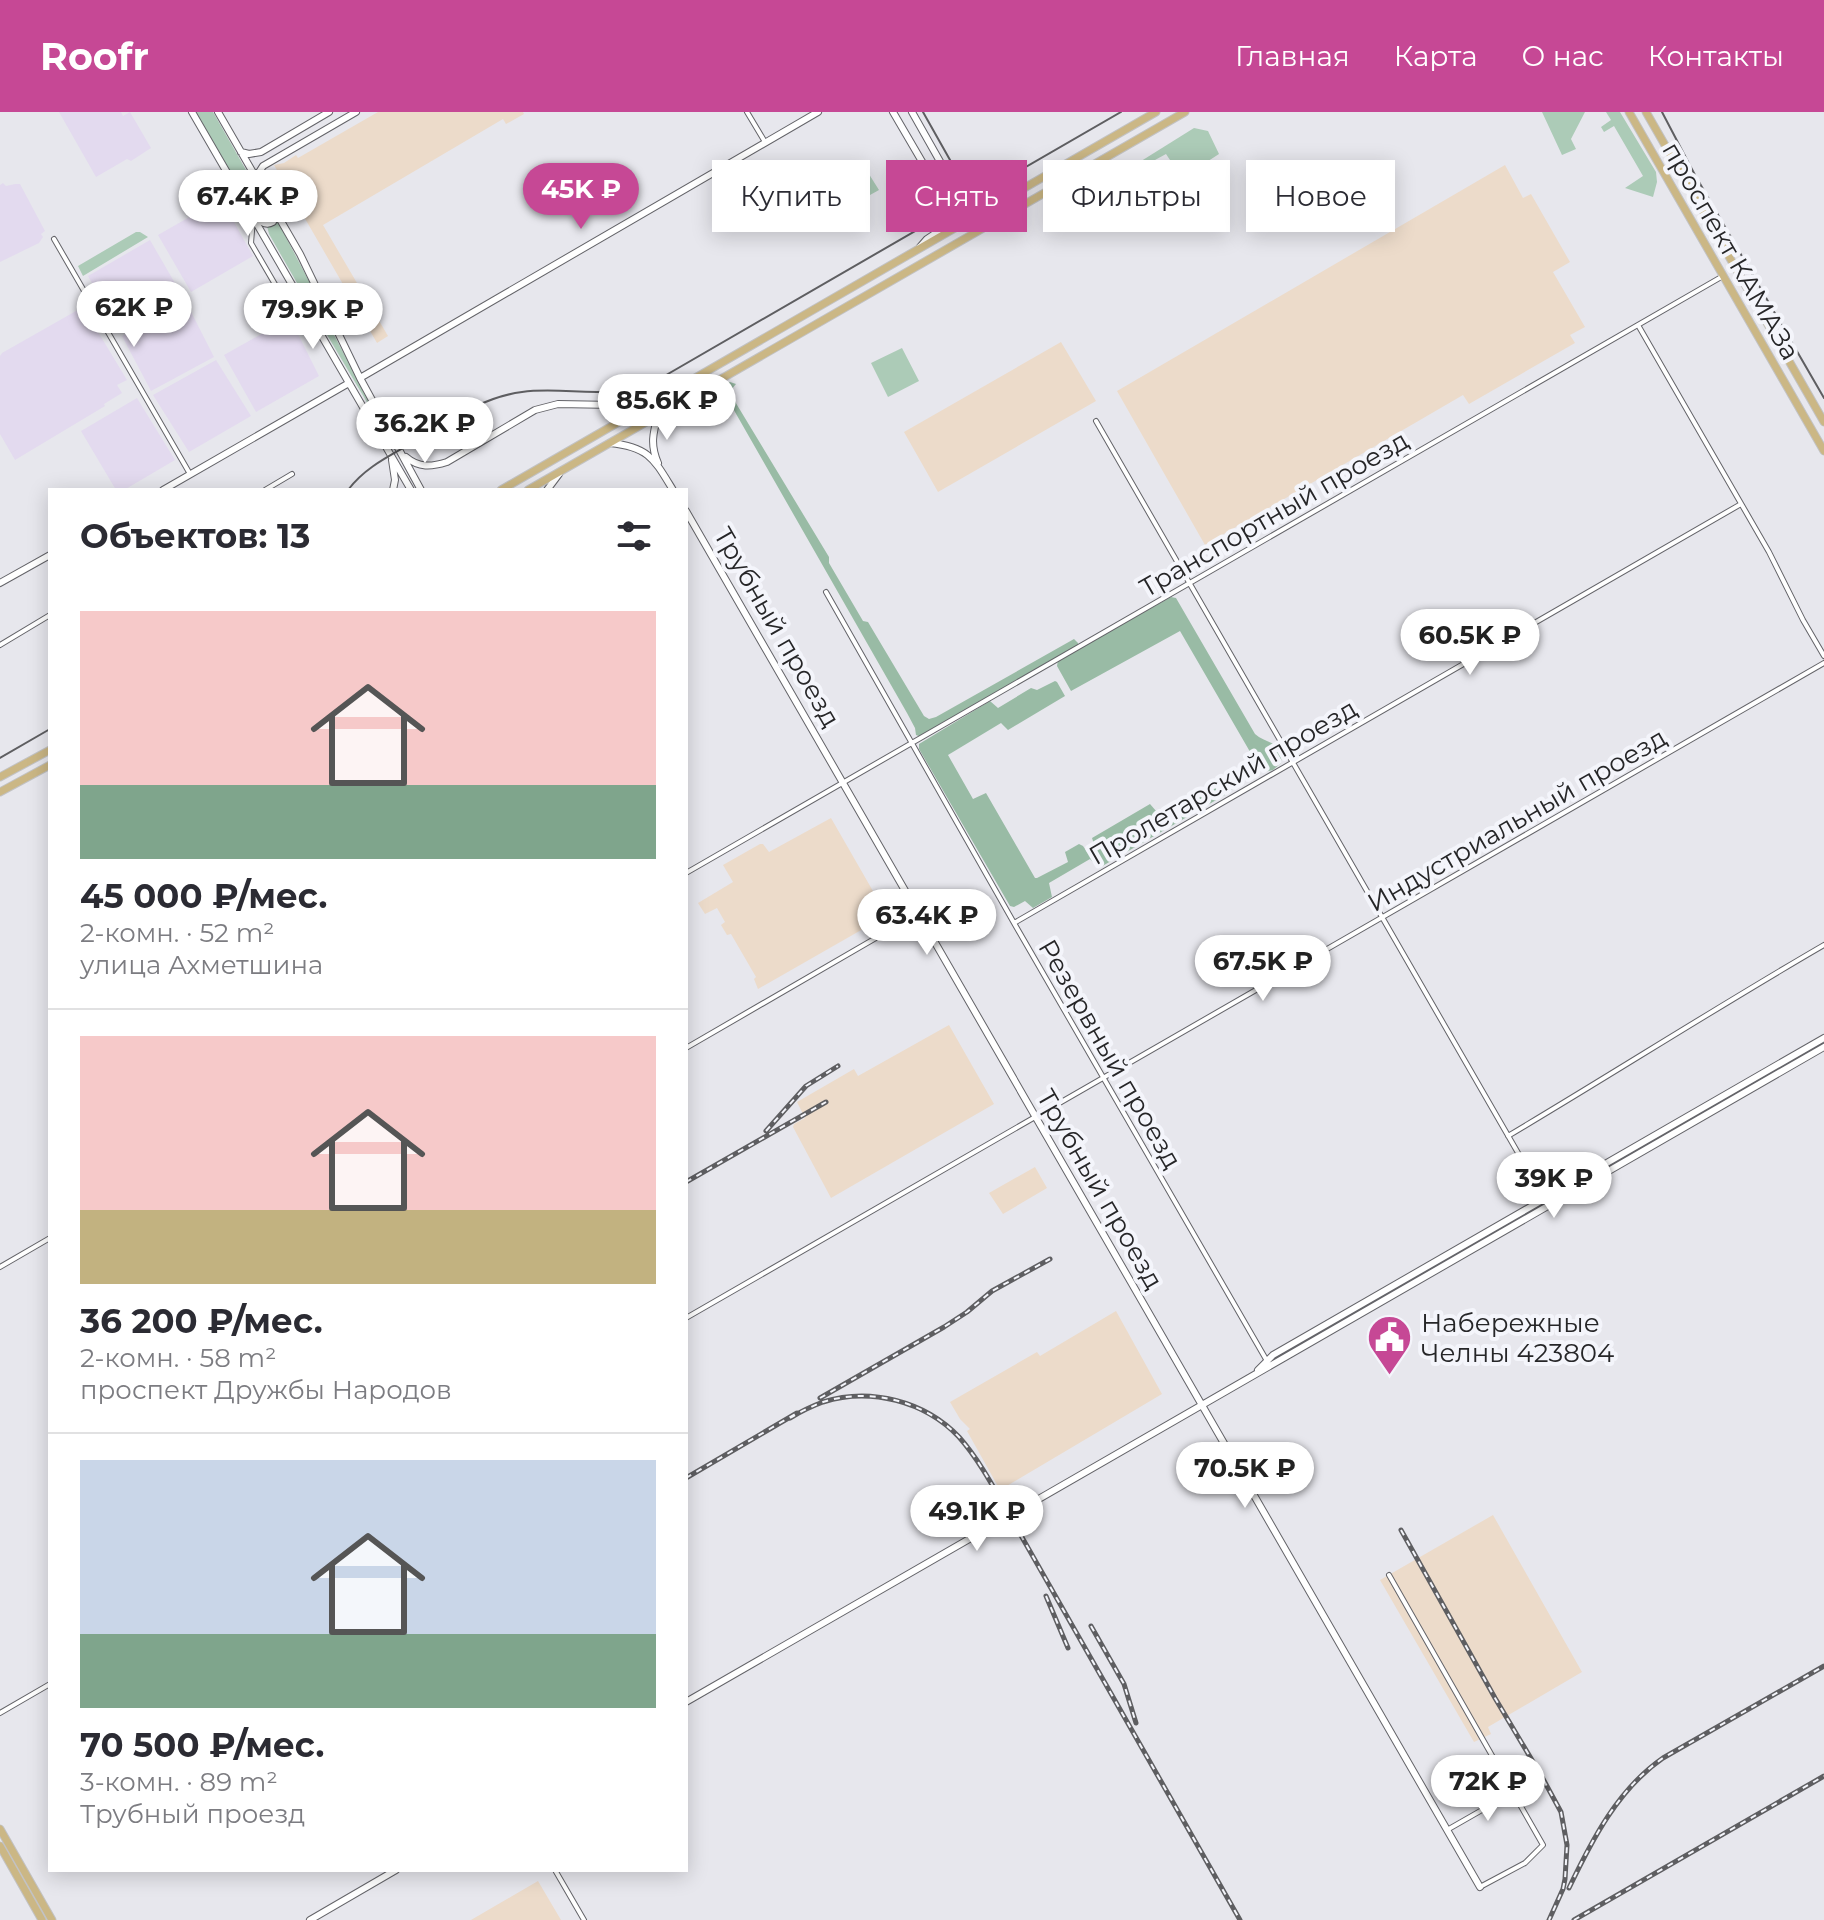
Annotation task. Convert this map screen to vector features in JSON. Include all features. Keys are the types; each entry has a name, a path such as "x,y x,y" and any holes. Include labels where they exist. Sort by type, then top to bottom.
{"main road":[{"path":"1072,160 1156,112"},
{"path":"1101,160 1185,112"},
{"name":"проспект КАМАЗа","path":"1629,112 1824,451"},
{"name":"проспект КАМАЗа","path":"1646,112 1824,422"},
{"path":"1654,158 1656,148 1667,150"},
{"path":"1086,160 1092,149"},
{"path":"532,488 1043,193"},
{"path":"504,488 949,232"},
{"path":"814,310 808,321 821,321"},
{"path":"777,331 792,331 784,343"},
{"path":"1785,384 1801,395 1799,378"},
{"path":"536,470 546,472 543,482"},
{"path":"0,779 48,751"},
{"path":"37,757 29,771 47,767"},
{"path":"1,792 47,767"},
{"path":"0,779 6,782 1,792"},
{"path":"0,1829 52,1920"},
{"path":"0,1846 42,1920"}],"street":[{"path":"192,112 410,488"},
{"path":"221,112 300,254 360,378 420,488"},
{"path":"241,152 253,154 263,151 329,112"},
{"path":"256,177 263,166 356,112"},
{"path":"747,112 765,142"},
{"path":"360,378 818,112"},
{"path":"893,112 921,160"},
{"path":"912,112 939,160"},
{"path":"318,118 313,130 325,130"},
{"path":"907,135 918,140 920,127"},
{"path":"253,216 269,224 275,216 273,208"},
{"path":"253,216 251,243 258,256 294,317 321,334"},
{"path":"918,250 938,232"},
{"path":"54,239 190,474"},
{"name":"Транспортный проезд","path":"688,872 1723,276"},
{"path":"303,304 303,294 307,289 319,295"},
{"path":"1638,325 1769,552 1824,656"},
{"path":"166,488 349,383"},
{"path":"402,453 421,466 434,466 447,462 535,410 558,404 636,403 667,394"},
{"path":"658,415 652,441 661,470"},
{"path":"1096,421 1548,1206"},
{"path":"374,427 382,428 384,422"},
{"path":"609,443 637,448 650,456 672,488"},
{"path":"388,449 394,472 393,488"},
{"path":"549,488 564,470"},
{"path":"268,488 292,474"},
{"name":"Пролетарский проезд","path":"1014,923 1741,504"},
{"name":"Трубный проезд","path":"688,514 1480,1887"},
{"path":"0,583 48,556"},
{"name":"Резервный проезд","path":"826,592 1268,1364"},
{"path":"0,645 48,616"},
{"name":"Индустриальный проезд","path":"688,1317 1824,663"},
{"path":"688,1047 919,913"},
{"path":"1508,1136 1824,945"},
{"path":"1268,1364 1273,1355 1824,1038"},
{"path":"688,1701 1252,1377 1268,1364 1362,1314 1824,1047"},
{"path":"0,1267 48,1239"},
{"path":"1357,1307 1362,1314"},
{"path":"1389,1575 1543,1845 1525,1863 1480,1887"},
{"path":"0,1713 48,1685"},
{"path":"1447,1830 1512,1789"},
{"path":"310,1920 393,1872"},
{"path":"556,1872 584,1920"}],"shaded area":[{"path":"59,112 121,112 123,116 130,112 151,148 96,177"},
{"path":"378,112 524,114 506,124 503,119 323,225 388,336 377,343 274,165 296,155 298,158"},
{"path":"1505,165 1523,198 1531,194 1570,262 1553,272 1585,327 1570,335 1575,343 1469,404 1463,395 1205,545 1117,391 1390,232 1395,232 1395,229"},
{"path":"3,183 6,186 20,184 45,231 39,243 0,262 0,185"},
{"path":"221,199 253,256 191,292 158,235"},
{"path":"150,240 183,297 120,333 88,276"},
{"path":"185,300 214,357 151,391 122,336"},
{"path":"83,307 127,380 117,385 122,393 15,460 0,434 0,356"},
{"path":"290,318 319,376 256,412 224,355"},
{"path":"1061,342 1096,401 938,492 904,432"},
{"path":"216,360 251,416 189,452 153,395"},
{"path":"137,398 175,460 127,488 115,488 81,431"},
{"path":"831,818 885,912 884,917 758,989 756,977 731,934 727,935 721,925 725,922 717,908 705,914 698,903 733,882 723,865 760,844 769,852"},
{"path":"949,1025 994,1104 831,1198 793,1127 805,1118 797,1102 854,1069 858,1076"},
{"path":"1035,1167 1047,1188 1003,1214 989,1193"},
{"path":"1116,1311 1162,1394 1000,1490 967,1431 970,1429 950,1402 1037,1352 1040,1356"},
{"path":"1493,1515 1582,1672 1488,1727 1491,1734 1474,1742 1380,1580"},
{"path":"538,1881 561,1920 471,1920"}],"green space":[{"path":"196,112 213,112 271,214 269,219 260,218"},
{"path":"1542,112 1585,112 1571,139 1576,149 1562,155"},
{"path":"1606,112 1620,112 1656,172 1653,197 1625,188 1643,176 1614,126 1604,132 1601,127 1611,120"},
{"path":"1194,128 1208,131 1219,154 1210,160 1170,160 1166,154 1155,160 1143,160"},
{"path":"870,176 879,190 870,195"},
{"path":"277,220 311,285 301,290 269,234 267,226"},
{"path":"136,232 148,237 83,276 78,266"},
{"path":"308,292 312,292 381,426 307,301"},
{"path":"902,348 919,381 888,397 871,363"},
{"path":"730,382 736,384 731,395 829,557 829,563 863,621 868,622 924,716 929,719 936,717 1074,639 1078,646 921,737 916,735 907,713 727,398 712,400 714,392"},
{"path":"1171,597 1176,598 1255,734 1282,750 1281,763 1273,770 1264,772 1260,769 1180,631 1071,691 1057,666 1058,660"},
{"path":"1055,681 1065,696 1008,730 1001,723 948,755 973,799 986,793 1035,878 1068,862 1065,852 1079,844 1087,852 1093,853 1092,838 1150,804 1163,819 1228,781 1232,781 1233,788 1099,868 1090,859 1049,883 1052,897 1033,908 1025,901 1014,907 1010,906 919,749 919,744 990,701 998,708 1031,688 1037,690"}],"tram line":[{"path":"923,112 950,160"},
{"path":"350,488 380,462 454,417 494,399 535,391 627,390 661,378 1121,112"},
{"path":"1662,112 1824,398"},
{"path":"0,758 48,730"}],"railway":[{"path":"766,1131 806,1086 838,1066"},
{"path":"688,1181 826,1102"},
{"path":"820,1398 944,1327 992,1291 1050,1259"},
{"path":"790,1418 823,1402 859,1396 878,1397 896,1400 930,1414 959,1437 989,1480 1240,1920"},
{"path":"688,1477 797,1413"},
{"path":"1401,1530 1561,1812 1567,1845 1565,1879 1549,1920"},
{"path":"1046,1596 1068,1648"},
{"path":"1091,1626 1124,1684 1136,1723"},
{"path":"1569,1888 1608,1817 1647,1771 1663,1758 1824,1666"},
{"path":"1574,1920 1824,1776"}],"place":[{"name":"Набережные Челны 423804","path":"1390,1377"}]}
